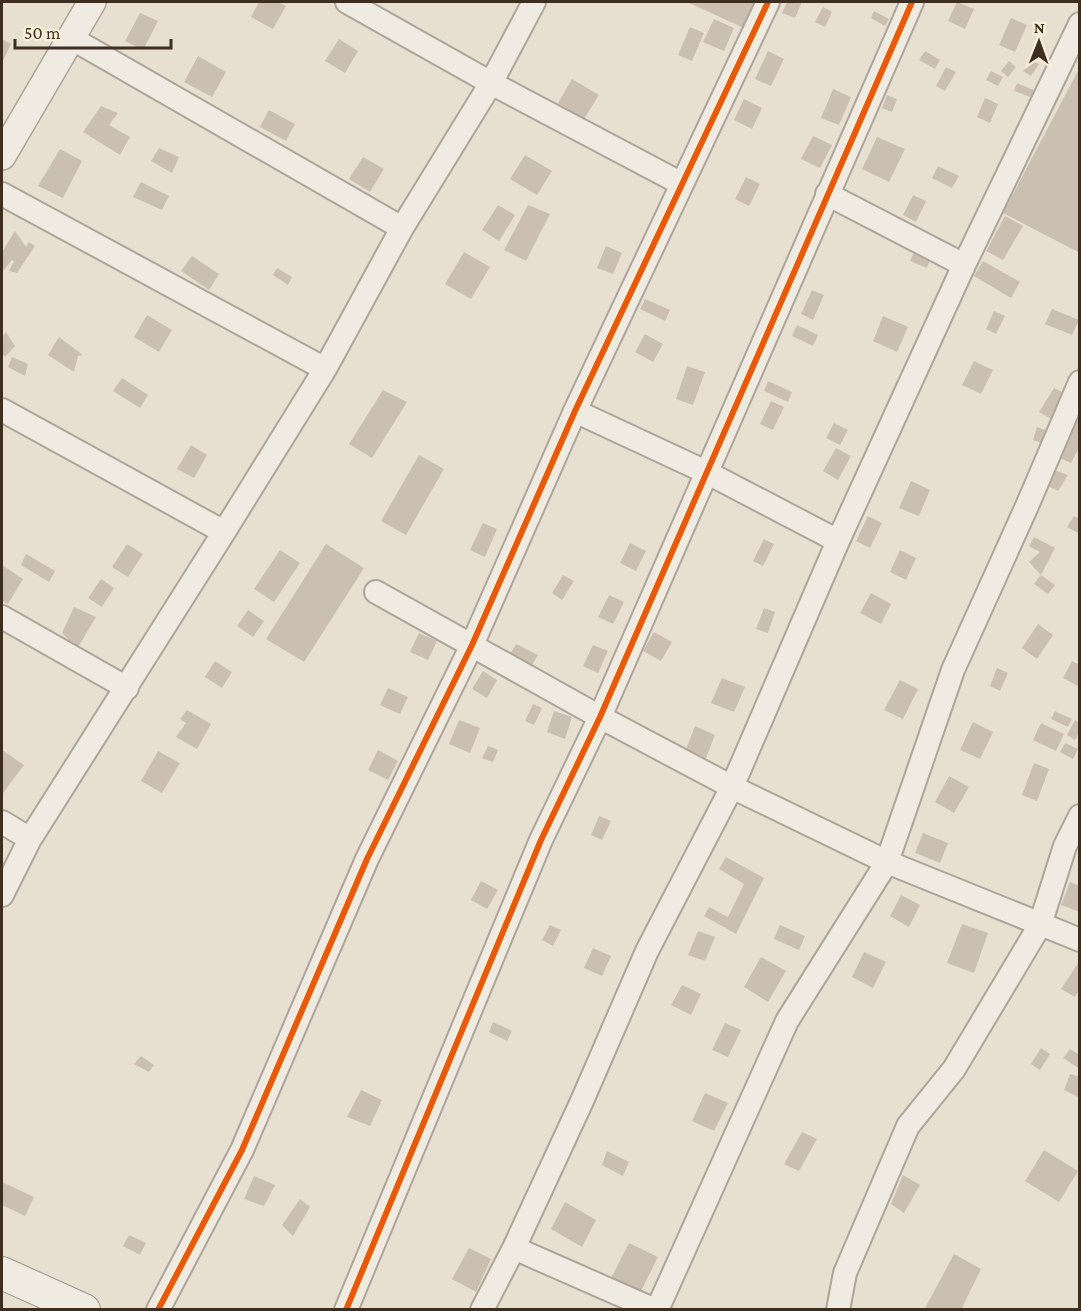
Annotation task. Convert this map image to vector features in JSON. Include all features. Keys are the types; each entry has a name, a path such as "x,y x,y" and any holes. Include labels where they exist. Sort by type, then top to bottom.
{"main road":[{"path":"2,1273 84,1310"}],"street":[{"path":"2,156 92,2"},
{"path":"347,2 491,83 682,184"},
{"path":"2,896 30,839 225,532 325,369 402,228 491,83 534,2"},
{"path":"158,1310 242,1150 368,859 472,645 575,411 768,2"},
{"path":"346,1310 541,840 600,717 912,2"},
{"path":"482,1310 514,1248 582,1101 647,951 732,787 838,541 964,265 1080,24"},
{"path":"71,38 402,228"},
{"path":"2,194 325,369"},
{"path":"827,194 964,265"},
{"path":"514,1248 656,1310 787,1021 887,862 953,670 1080,382"},
{"path":"2,410 225,532"},
{"path":"575,411 706,472 838,541"},
{"path":"376,592 600,717 732,787 887,862 1080,940"},
{"path":"2,617 127,687"},
{"path":"838,1310 845,1273 908,1126 954,1069 1040,925 1065,846 1080,816"},
{"path":"2,822 30,839"}],"building":[{"path":"259,2 278,2 286,6 273,29 251,17"},
{"path":"687,2 762,2 748,30"},
{"path":"787,2 802,2 795,18 782,13"},
{"path":"957,2 974,9 965,29 948,21"},
{"path":"823,7 832,12 825,27 815,22"},
{"path":"874,11 889,19 885,26 871,18"},
{"path":"140,13 158,21 143,50 125,41"},
{"path":"1011,18 1027,25 1015,52 999,45"},
{"path":"714,19 734,28 724,51 703,42"},
{"path":"690,27 704,33 692,61 678,55"},
{"path":"2,39 11,44 2,63"},
{"path":"339,39 358,51 345,73 325,61"},
{"path":"768,51 784,59 771,86 755,79"},
{"path":"925,51 940,60 935,69 919,60"},
{"path":"198,56 226,72 212,97 184,82"},
{"path":"1030,59 1039,64 1031,76 1023,71"},
{"path":"1009,61 1016,67 1008,77 1001,71"},
{"path":"946,67 956,72 945,91 936,86"},
{"path":"1080,67 1080,253 1003,213"},
{"path":"991,71 1003,77 998,86 986,80"},
{"path":"572,79 599,95 584,119 558,103"},
{"path":"1017,83 1036,91 1033,98 1014,91"},
{"path":"833,89 851,97 839,125 821,118"},
{"path":"887,95 897,99 892,112 882,108"},
{"path":"985,98 998,104 990,123 977,117"},
{"path":"744,99 762,108 752,129 734,120"},
{"path":"101,106 118,113 109,125 130,137 120,155 83,132"},
{"path":"269,110 295,124 286,141 260,127"},
{"path":"813,136 832,145 820,168 801,159"},
{"path":"877,137 905,149 889,182 862,169"},
{"path":"159,148 179,157 172,173 151,161"},
{"path":"60,149 82,161 63,198 38,186"},
{"path":"525,155 552,171 537,195 510,179"},
{"path":"363,157 384,169 370,192 349,179"},
{"path":"938,166 959,176 952,188 932,178"},
{"path":"746,177 760,184 749,206 735,199"},
{"path":"141,182 169,196 162,210 133,197"},
{"path":"913,195 926,201 916,222 903,215"},
{"path":"498,205 515,215 499,241 482,230"},
{"path":"528,205 550,214 526,261 504,250"},
{"path":"1005,216 1023,226 1003,260 986,251"},
{"path":"15,231 26,247 29,242 35,246 17,273 9,271 14,261 12,260 3,271 2,252"},
{"path":"606,246 622,253 613,274 597,268"},
{"path":"915,250 931,257 927,268 910,261"},
{"path":"464,252 490,267 471,299 445,284"},
{"path":"192,256 219,274 209,290 181,271"},
{"path":"983,261 1020,282 1011,298 974,276"},
{"path":"277,268 292,277 288,285 273,275"},
{"path":"812,290 824,295 813,320 801,314"},
{"path":"645,299 670,310 665,321 640,309"},
{"path":"1052,309 1079,320 1072,335 1045,324"},
{"path":"994,311 1005,316 996,334 986,329"},
{"path":"147,315 172,330 159,352 134,337"},
{"path":"883,316 908,327 897,352 873,341"},
{"path":"797,325 818,335 813,346 792,336"},
{"path":"6,332 15,346 5,357 2,352 2,338"},
{"path":"645,334 663,344 653,362 635,352"},
{"path":"59,337 83,355 78,356 74,372 48,355"},
{"path":"12,357 28,364 25,376 8,367"},
{"path":"974,361 993,370 981,394 962,385"},
{"path":"687,366 705,372 693,405 676,399"},
{"path":"122,378 148,395 140,408 113,391"},
{"path":"768,381 792,392 788,402 764,391"},
{"path":"1054,388 1066,394 1051,419 1039,412"},
{"path":"383,390 407,402 372,458 349,444"},
{"path":"771,401 784,407 773,430 760,424"},
{"path":"1076,420 1080,422 1080,446 1071,463 1058,457"},
{"path":"834,423 848,430 840,445 826,438"},
{"path":"1037,427 1045,430 1041,443 1033,440"},
{"path":"191,445 207,455 194,478 177,469"},
{"path":"836,448 851,456 838,480 823,471"},
{"path":"419,455 444,469 406,535 381,521"},
{"path":"1054,470 1068,475 1058,491 1046,485"},
{"path":"911,481 930,490 919,516 899,508"},
{"path":"868,516 882,523 870,548 856,541"},
{"path":"1074,516 1080,519 1080,534 1067,527"},
{"path":"483,523 497,529 485,557 470,550"},
{"path":"1034,537 1055,548 1041,575 1029,562 1040,552 1029,546"},
{"path":"764,539 774,544 763,566 753,561"},
{"path":"630,543 646,551 636,571 620,563"},
{"path":"127,544 143,554 128,577 112,567"},
{"path":"326,544 364,568 304,662 266,639"},
{"path":"280,550 300,563 274,602 254,589"},
{"path":"900,550 916,558 906,580 890,572"},
{"path":"26,554 55,571 49,582 21,565"},
{"path":"2,565 23,579 8,604 2,601"},
{"path":"563,575 574,581 562,600 552,593"},
{"path":"1041,575 1055,585 1048,594 1034,584"},
{"path":"101,579 114,588 102,607 88,598"},
{"path":"871,593 891,604 881,624 860,613"},
{"path":"609,595 624,602 613,624 598,617"},
{"path":"74,607 96,617 77,649 62,633"},
{"path":"764,608 775,612 768,633 756,629"},
{"path":"248,610 264,621 253,637 237,626"},
{"path":"1038,624 1053,635 1037,659 1022,648"},
{"path":"654,632 672,642 661,661 643,651"},
{"path":"419,633 437,641 428,660 410,652"},
{"path":"516,644 538,655 531,667 509,656"},
{"path":"593,645 608,651 598,673 583,666"},
{"path":"215,661 232,672 222,688 205,677"},
{"path":"1072,661 1080,665 1080,687 1063,678"},
{"path":"997,668 1008,673 1000,691 990,686"},
{"path":"483,671 497,680 487,698 472,689"},
{"path":"722,678 745,687 734,712 711,703"},
{"path":"900,680 918,689 903,719 884,710"},
{"path":"388,688 408,697 400,714 380,705"},
{"path":"533,704 542,708 534,725 525,721"},
{"path":"187,710 211,724 197,749 176,737 186,723 180,719"},
{"path":"554,711 572,717 565,739 547,732"},
{"path":"1055,711 1072,719 1068,727 1051,719"},
{"path":"459,720 480,728 470,753 449,744"},
{"path":"1075,720 1080,723 1080,731 1075,740 1067,735"},
{"path":"973,722 993,732 980,759 960,750"},
{"path":"1041,723 1064,734 1056,751 1033,740"},
{"path":"695,726 715,735 706,758 686,749"},
{"path":"1065,743 1078,749 1073,759 1060,752"},
{"path":"488,746 498,750 493,762 482,758"},
{"path":"2,750 24,765 3,793 2,792"},
{"path":"378,750 398,761 388,780 368,770"},
{"path":"158,751 180,763 162,793 141,781"},
{"path":"1034,763 1049,769 1037,801 1022,795"},
{"path":"949,776 969,787 954,813 935,802"},
{"path":"599,816 611,821 602,840 591,835"},
{"path":"923,833 948,843 940,863 915,853"},
{"path":"726,857 764,878 736,934 704,916 709,907 728,917 744,884 719,869"},
{"path":"481,881 498,890 487,909 471,900"},
{"path":"1070,882 1080,886 1080,912 1061,905"},
{"path":"901,895 920,905 909,927 890,916"},
{"path":"962,924 988,933 974,973 947,963"},
{"path":"550,925 561,930 553,946 542,940"},
{"path":"780,925 805,936 799,950 774,939"},
{"path":"698,931 715,937 705,961 688,955"},
{"path":"593,948 611,956 602,976 584,968"},
{"path":"864,952 886,962 873,988 852,977"},
{"path":"761,957 786,971 768,1002 744,987"},
{"path":"1080,960 1080,989 1075,997 1061,989"},
{"path":"682,985 701,994 691,1015 671,1005"},
{"path":"493,1022 512,1031 507,1041 489,1032"},
{"path":"725,1023 741,1030 728,1057 712,1050"},
{"path":"1041,1048 1050,1054 1040,1070 1031,1064"},
{"path":"1070,1049 1080,1055 1080,1069 1063,1058"},
{"path":"141,1056 154,1065 149,1072 134,1064"},
{"path":"1070,1074 1080,1077 1080,1098 1064,1090"},
{"path":"361,1090 382,1100 370,1126 347,1117"},
{"path":"705,1093 728,1103 714,1131 692,1121"},
{"path":"802,1132 817,1139 799,1171 784,1164"},
{"path":"1044,1150 1078,1171 1059,1202 1025,1181"},
{"path":"607,1151 629,1162 623,1176 602,1165"},
{"path":"903,1175 920,1185 904,1213 891,1204"},
{"path":"254,1176 275,1185 264,1206 244,1199"},
{"path":"2,1182 34,1197 25,1216 2,1205"},
{"path":"300,1199 310,1207 293,1236 282,1225"},
{"path":"565,1202 596,1220 582,1247 551,1229"},
{"path":"129,1235 146,1243 140,1255 123,1246"},
{"path":"629,1243 658,1257 637,1299 608,1284"},
{"path":"469,1248 491,1259 476,1292 452,1279"},
{"path":"954,1254 981,1269 961,1310 924,1310"}],"cycle path":[{"path":"158,1310 242,1150 367,859 472,645 575,411 768,2"},
{"path":"346,1310 541,840 600,717 912,2"}]}
